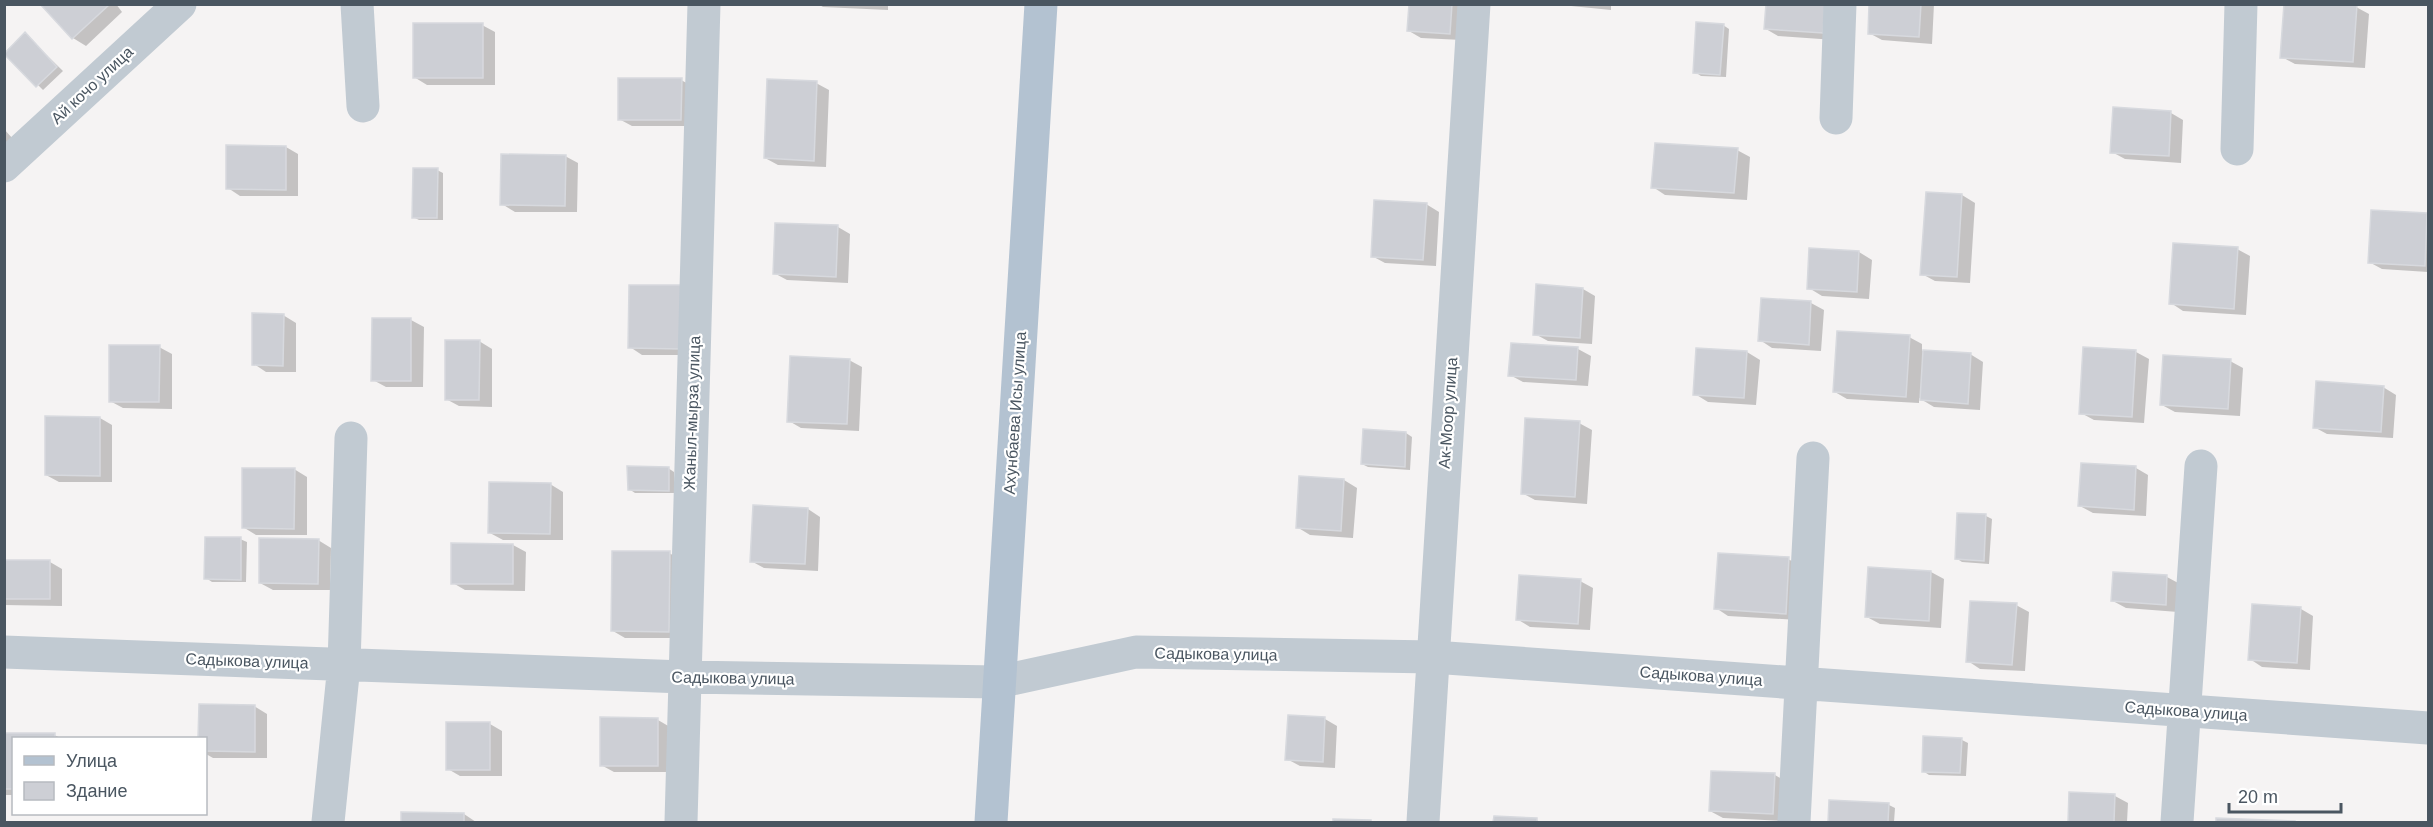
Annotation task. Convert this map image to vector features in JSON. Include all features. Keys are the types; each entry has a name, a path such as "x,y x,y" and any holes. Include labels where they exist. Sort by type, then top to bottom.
{"main road":[{"name":"Ахунбаева Исы улица","path":"991,822 1041,4"}],"street":[{"name":"Ай кочо улица","path":"4,166 180,4"},
{"path":"357,4 363,106"},
{"name":"Жаныл-мырза улица","path":"681,822 704,4"},
{"name":"Ак-Моор улица","path":"1423,822 1474,4"},
{"path":"1836,118 1840,4"},
{"path":"2237,149 2241,4"},
{"path":"328,822 344,665 351,438"},
{"path":"1794,822 1812,458"},
{"path":"2177,822 2201,466"},
{"name":"Садыкова улица","path":"4,652 684,677 998,682 1136,652 1433,657 2428,728"}],"building":[{"path":"40,4 110,4 72,39"},
{"path":"1409,4 1452,4 1450,34 1407,31"},
{"path":"1766,4 1825,4 1823,33 1764,29"},
{"path":"1869,4 1921,4 1919,37 1868,34"},
{"path":"2284,4 2357,5 2353,62 2280,58"},
{"path":"1696,22 1724,24 1720,75 1693,73"},
{"path":"413,23 483,23 483,78 413,78"},
{"path":"25,32 57,67 36,87 4,54"},
{"path":"618,78 682,78 681,120 618,120"},
{"path":"767,79 817,81 814,161 764,158"},
{"path":"2113,107 2171,111 2169,156 2110,153"},
{"path":"1655,143 1738,148 1734,193 1651,188"},
{"path":"226,145 286,146 286,190 226,189"},
{"path":"501,154 566,155 565,206 500,205"},
{"path":"413,168 438,168 437,218 412,218"},
{"path":"1926,192 1962,194 1957,277 1920,275"},
{"path":"1374,200 1427,203 1423,260 1371,257"},
{"path":"2371,210 2427,213 2425,266 2368,263"},
{"path":"775,223 838,225 836,277 773,274"},
{"path":"2173,243 2238,247 2234,309 2169,304"},
{"path":"1809,248 1859,251 1857,292 1807,289"},
{"path":"1536,284 1583,288 1580,338 1533,335"},
{"path":"629,285 682,285 681,349 628,348"},
{"path":"1761,298 1811,301 1809,345 1758,341"},
{"path":"252,313 284,314 283,366 252,365"},
{"path":"372,318 411,318 411,381 371,381"},
{"path":"1837,331 1910,335 1906,397 1833,392"},
{"path":"445,340 480,340 479,400 445,400"},
{"path":"1511,343 1578,347 1576,380 1508,376"},
{"path":"109,345 160,345 159,402 109,402"},
{"path":"2083,347 2136,350 2132,417 2079,414"},
{"path":"1696,348 1747,351 1744,398 1693,395"},
{"path":"1923,350 1971,353 1968,404 1920,400"},
{"path":"2163,355 2231,359 2228,409 2160,405"},
{"path":"790,356 850,359 847,424 787,422"},
{"path":"2316,381 2384,386 2381,432 2313,428"},
{"path":"45,416 100,417 100,476 45,475"},
{"path":"1525,418 1580,421 1575,497 1521,494"},
{"path":"1363,429 1406,432 1405,467 1361,464"},
{"path":"2081,463 2136,466 2134,510 2078,506"},
{"path":"627,466 669,467 669,491 628,490"},
{"path":"242,468 295,468 294,529 242,528"},
{"path":"1299,476 1344,479 1341,531 1296,528"},
{"path":"489,482 551,483 550,534 488,533"},
{"path":"753,505 808,508 805,564 750,562"},
{"path":"1957,513 1986,514 1984,561 1955,559"},
{"path":"205,537 241,537 241,580 204,579"},
{"path":"259,538 319,539 318,584 259,583"},
{"path":"451,543 513,544 513,584 451,584"},
{"path":"612,551 670,551 669,632 611,631"},
{"path":"1718,553 1789,557 1786,614 1714,609"},
{"path":"4,560 50,560 50,599 4,599"},
{"path":"1868,567 1931,571 1929,621 1865,617"},
{"path":"2113,572 2167,575 2166,605 2111,601"},
{"path":"1519,575 1581,579 1578,624 1516,620"},
{"path":"1970,601 2017,603 2012,665 1966,662"},
{"path":"2252,604 2301,607 2297,663 2248,660"},
{"path":"199,704 255,705 255,752 207,751 207,737 198,737"},
{"path":"1288,715 1325,717 1323,762 1285,760"},
{"path":"600,717 658,718 658,766 600,766"},
{"path":"446,722 490,722 490,770 446,770"},
{"path":"4,733 55,733 55,737 12,737 12,789 4,789"},
{"path":"1923,736 1962,738 1960,773 1922,772"},
{"path":"1711,771 1775,773 1773,814 1709,811"},
{"path":"2069,792 2115,794 2114,822 2068,822"},
{"path":"1829,800 1889,803 1888,822 1828,822"},
{"path":"401,812 464,813 464,822 401,822"},
{"path":"1494,816 1537,818 1537,822 1493,822"},
{"path":"2216,818 2295,821 2295,822 2216,822"},
{"path":"1333,819 1371,820 1371,822 1333,822"}]}
